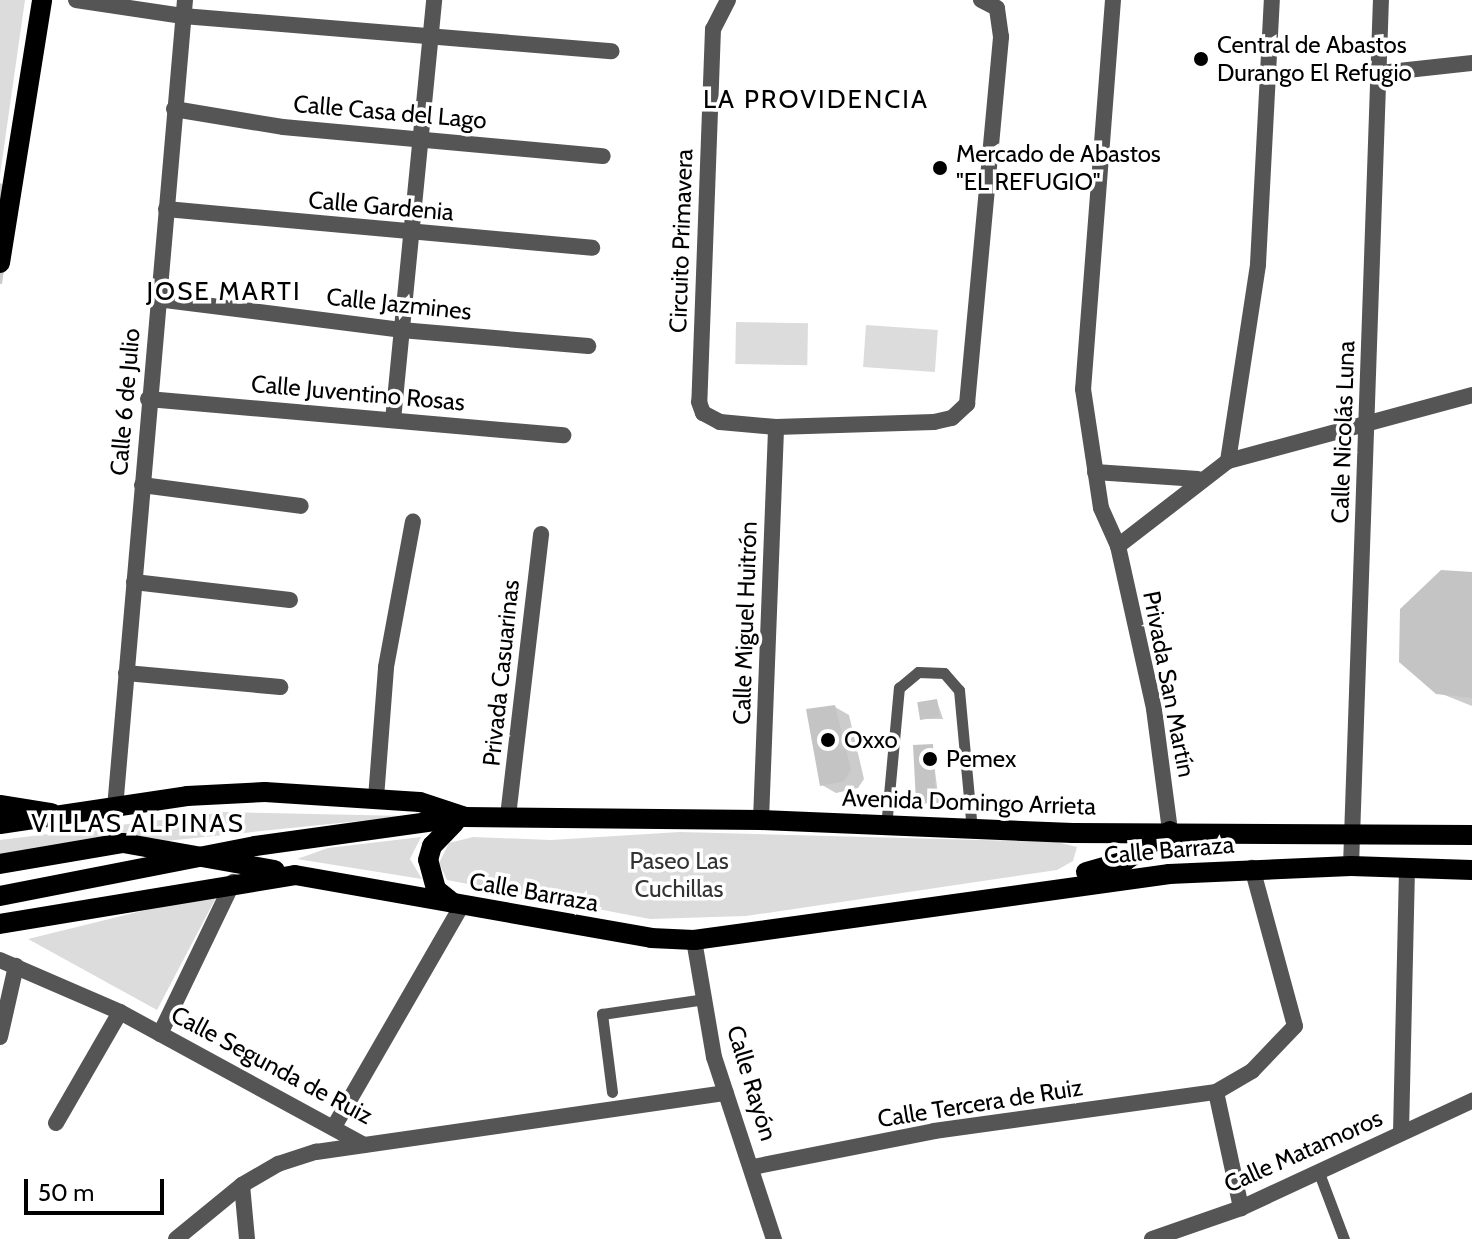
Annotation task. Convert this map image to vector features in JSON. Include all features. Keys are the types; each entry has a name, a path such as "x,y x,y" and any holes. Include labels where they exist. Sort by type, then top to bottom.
{"main road":[{"path":"0,263 42,0"},
{"path":"0,824 71,816 187,796 265,792 420,802 465,817"},
{"path":"0,805 71,816"},
{"path":"0,896 201,855 465,817"},
{"path":"461,907 436,889 428,860 439,835 465,817"},
{"name":"Avenida Domingo Arrieta","path":"465,817 761,820 886,828 1073,833 1170,831 1472,835"},
{"path":"1080,878 1125,861 1170,831"},
{"path":"1073,833 1088,851 1080,878"},
{"path":"0,864 100,844 150,844 295,875"},
{"name":"Calle Barraza","path":"0,924 233,882 295,875 461,907 651,938 694,940 1080,878 1252,868 1351,866 1472,870"}],"street":[{"path":"76,0 184,8 430,38 612,51"},
{"path":"393,420 434,0"},
{"name":"Circuito Primavera","path":"728,0 713,29 699,402 703,413 720,422 776,427 952,418 967,404 1001,37 997,8 981,0"},
{"name":"Privada San Martín","path":"1113,0 1083,389 1101,508 1118,546 1154,709 1170,831"},
{"path":"1228,461 1258,264 1272,0"},
{"name":"Calle Nicolás Luna","path":"1351,866 1381,0"},
{"name":"Calle 6 de Julio","path":"115,808 184,8"},
{"path":"1380,73 1472,63"},
{"name":"Calle Casa del Lago","path":"174,109 283,127 603,156"},
{"name":"Calle Gardenia","path":"166,209 592,248"},
{"name":"Calle Jazmines","path":"157,299 401,330 588,346"},
{"path":"1118,546 1198,479 1228,461 1368,426 1472,395"},
{"name":"Calle Juventino Rosas","path":"148,399 563,435"},
{"name":"Calle Miguel Huitrón","path":"761,820 776,427"},
{"path":"1095,472 1198,479"},
{"path":"142,485 301,506"},
{"path":"376,798 386,667 413,521"},
{"name":"Privada Casuarinas","path":"508,816 541,534"},
{"path":"134,582 290,600"},
{"path":"126,673 280,687"},
{"path":"1241,1208 1216,1092 1252,1071 1295,1026 1252,868"},
{"path":"1401,1133 1407,868"},
{"path":"160,1034 233,882"},
{"path":"335,1125 461,907"},
{"name":"Calle Rayón","path":"694,940 726,1093 753,1167 774,1239"},
{"path":"0,1037 8,963"},
{"name":"Calle Segunda de Ruiz","path":"8,963 120,1012 335,1125 364,1145 726,1093"},
{"path":"56,1123 120,1012"},
{"name":"Calle Tercera de Ruiz","path":"753,1167 934,1131 1216,1092"},
{"name":"Calle Matamoros","path":"1152,1239 1241,1208 1472,1101"},
{"path":"176,1239 242,1185 278,1164 364,1145"},
{"path":"242,1185 247,1239"}],"lane":[{"path":"886,828 899,688 918,672 944,673 959,690 972,830"},
{"path":"612,1092 602,1014 705,999"},
{"path":"1319,1173 1344,1239"}],"green space":[{"path":"0,0 25,0 0,175"},
{"path":"736,322 808,323 807,365 735,364"},
{"path":"866,325 938,330 935,372 863,367"},
{"path":"225,812 408,816 0,858 0,840"},
{"name":"Paseo Las Cuchillas","path":"680,832 1057,842 1077,847 1073,861 1057,870 746,916 650,919 447,880 439,863 449,843 473,837 551,840"},
{"path":"421,837 410,859 422,879 297,859 328,848"},
{"path":"219,892 157,1010 28,939"}],"building":[{"path":"1441,570 1472,572 1472,698 1436,694 1399,662 1400,609"},
{"path":"937,699 940,717 920,720 917,702"},
{"name":"Oxxo","path":"835,705 851,770 844,781 820,786 806,709"},
{"path":"933,744 936,802 916,803 913,745"}],"place":[{"name":"Central de Abastos Durango El Refugio","path":"1201,59"},
{"name":"Mercado de Abastos \"EL REFUGIO\"","path":"940,168"},
{"name":"Oxxo","path":"828,740"},
{"name":"Pemex","path":"930,759"}],"district":[{"name":"LA PROVIDENCIA","path":"816,100"},
{"name":"JOSE MARTI","path":"224,292"},
{"name":"VILLAS ALPINAS","path":"138,824"}]}
